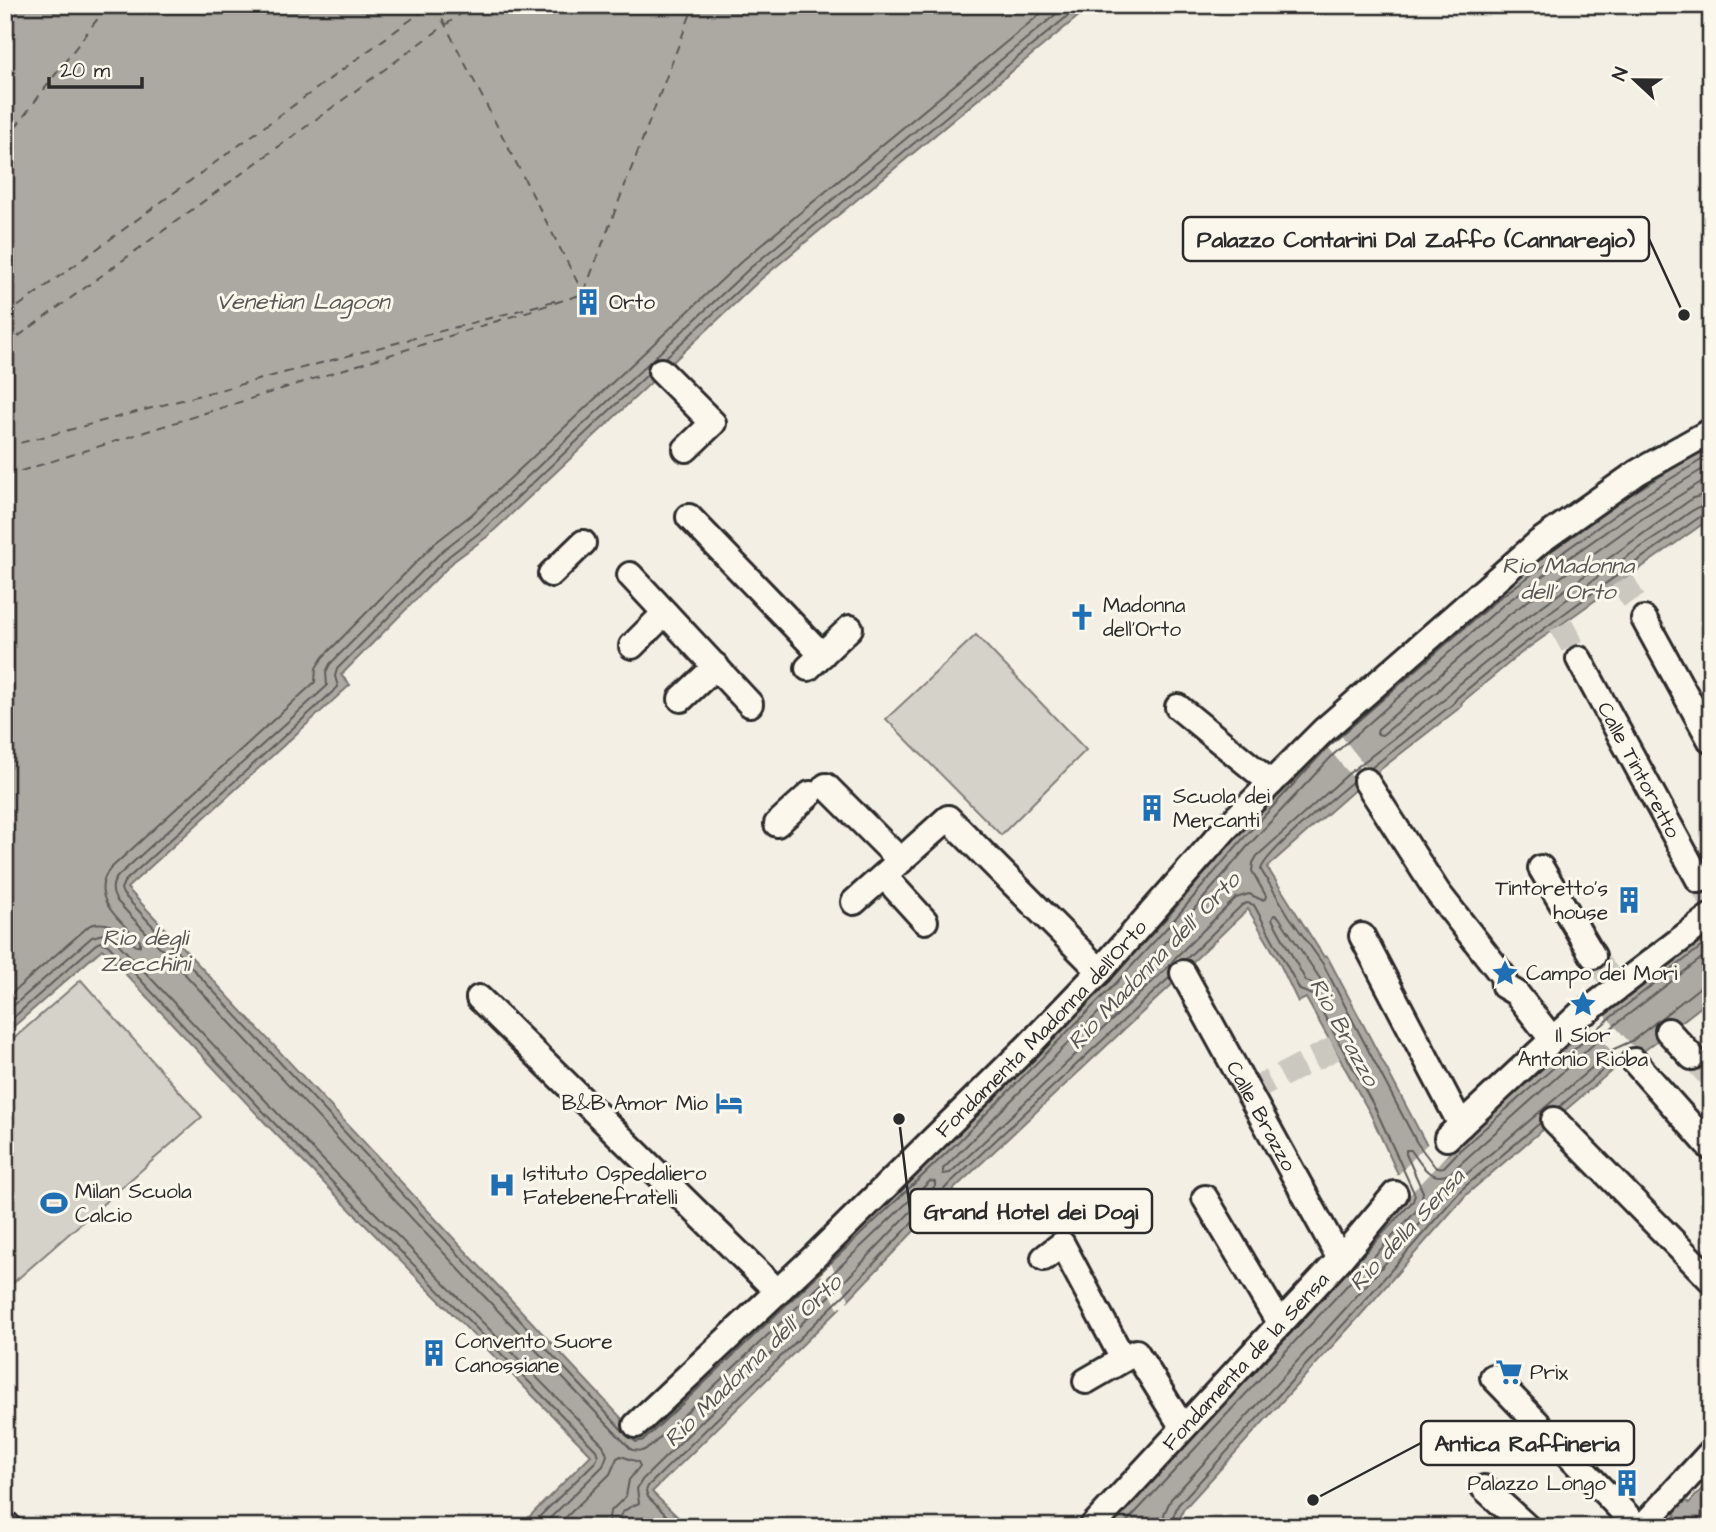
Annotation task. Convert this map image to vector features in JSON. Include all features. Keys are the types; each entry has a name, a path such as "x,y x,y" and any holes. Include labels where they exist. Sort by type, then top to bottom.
{"street":[{"path":"661,371 713,423 686,449"},
{"name":"Fondamenta Madonna dell'Orto","path":"636,1425 778,1292 832,1232 1100,971 1225,829 1324,730 1539,542 1638,472 1711,431"},
{"path":"689,517 815,661 850,628"},
{"path":"551,574 583,543"},
{"path":"630,575 750,704"},
{"path":"632,646 666,613"},
{"path":"1644,619 1711,741"},
{"name":"Calle Tintoretto","path":"1579,659 1699,880"},
{"path":"681,699 716,666"},
{"path":"1178,707 1271,783"},
{"path":"1366,781 1438,893 1503,976 1504,986 1516,993 1550,1037"},
{"path":"777,824 818,790 893,868 925,921"},
{"path":"854,902 948,818 1100,971"},
{"path":"1541,868 1593,956"},
{"path":"1362,936 1454,1132 1525,1067 1550,1037 1581,1013 1589,1013 1616,986 1711,916"},
{"name":"Calle Brazzo","path":"1183,973 1340,1259"},
{"path":"479,998 778,1292"},
{"path":"1668,1031 1692,1057"},
{"path":"1634,1061 1711,1148"},
{"path":"1554,1120 1711,1280"},
{"name":"Fondamenta de la Sensa","path":"1092,1527 1340,1259 1395,1194"},
{"path":"1205,1198 1280,1324"},
{"path":"1044,1258 1062,1244 1123,1359"},
{"path":"1086,1381 1136,1352 1183,1428"},
{"path":"1493,1377 1640,1527 1711,1452"},
{"path":"1484,1488 1527,1527"},
{"path":"5,1523 9,1527"}],"shaded area":[{"path":"976,635 1086,750 1001,835 886,719"},
{"name":"Milan Scuola Calcio","path":"81,980 202,1117 5,1290 5,1046"}],"water":[{"name":"Venetian Lagoon","path":"5,5 1092,5 761,279 488,536 454,561 341,675 350,685 127,888 638,1436 953,1137 1112,977 1323,742 1494,592 1629,496 1711,445 1711,518 1521,653 1461,703 1462,706 1359,786 1267,867 1324,957 1327,956 1424,1140 1439,1162 1606,1012 1711,930 1711,999 1640,1054 1623,1061 1467,1194 1183,1510 1180,1519 1186,1527 1100,1527 1408,1196 1370,1113 1306,998 1298,1002 1278,960 1248,909 1185,969 1181,976 956,1187 849,1299 652,1492 688,1527 645,1527 637,1520 631,1527 519,1527 591,1455 270,1128 102,949 5,1034"},
{"path":"1711,1479 1711,1527 1665,1527 1676,1515 1673,1512 1685,1499 1689,1503"}],"pier":[{"path":"1335,728 1375,778 1359,785 1321,740"},
{"path":"1602,1011 1606,1012 1604,1014 1641,1055 1622,1063 1590,1027 1585,1030 1584,1026"},
{"path":"1429,1142 1439,1157 1452,1143 1455,1146 1403,1202 1404,1195 1395,1178"},
{"path":"826,1254 849,1299 849,1304 843,1309 838,1309 816,1264"}],"ferry route":[{"path":"5,141 108,5"},
{"path":"5,316 431,5"},
{"path":"435,5 583,293"},
{"path":"5,346 473,5"},
{"path":"584,292 694,5"},
{"path":"5,476 583,294"},
{"path":"5,447 558,300"}],"tunnel":[{"path":"1622,580 1644,619"},
{"path":"1561,625 1579,659"},
{"path":"1699,880 1711,901"},
{"path":"1593,956 1614,983"},
{"path":"1249,1092 1335,1048"},
{"path":"1692,1057 1711,1078"}],"place":[{"name":"Orto","path":"588,302"},
{"name":"Palazzo Contarini Dal Zaffo (Cannaregio)","path":"1684,315"},
{"name":"Madonna dell'Orto","path":"1082,617"},
{"name":"Scuola dei Mercanti","path":"1152,808"},
{"name":"Tintoretto's house","path":"1629,900"},
{"name":"Campo dei Mori","path":"1505,973"},
{"name":"Il Sior Antonio Rioba","path":"1583,1004"},
{"name":"B&B Amor Mio","path":"729,1103"},
{"name":"Grand Hotel dei Dogi","path":"899,1119"},
{"name":"Istituto Ospedaliero Fatebenefratelli","path":"502,1185"},
{"name":"Milan Scuola Calcio","path":"54,1203"},
{"name":"Convento Suore Canossiane","path":"434,1353"},
{"name":"Prix","path":"1509,1372"},
{"name":"Palazzo Longo","path":"1627,1483"},
{"name":"Antica Raffineria","path":"1313,1500"}],"water label":[{"name":"Rio Madonna dell' Orto","path":"1568,579"},
{"name":"Rio degli Zecchini","path":"145,951"},
{"name":"Rio Madonna dell' Orto","path":"1154,961"},
{"name":"Rio Brazzo","path":"1344,1032"},
{"name":"Rio della Sensa","path":"1407,1230"},
{"name":"Rio Madonna dell' Orto","path":"753,1361"}]}
